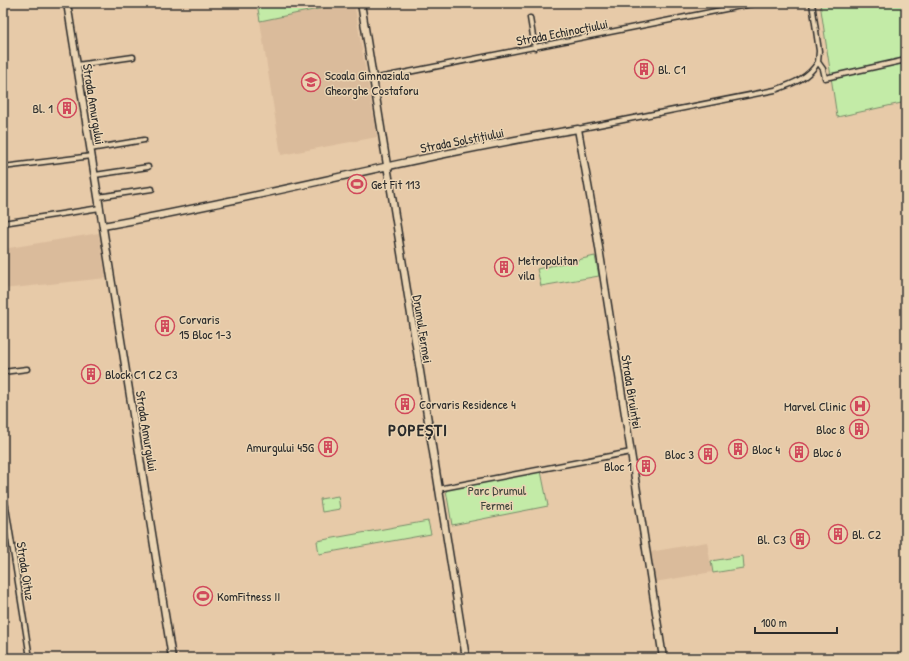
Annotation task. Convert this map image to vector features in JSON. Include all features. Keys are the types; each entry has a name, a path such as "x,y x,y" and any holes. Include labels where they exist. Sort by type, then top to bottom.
{"street":[{"name":"Strada Amurgului","path":"67,3 172,658"},
{"name":"Drumul Fermei","path":"361,3 386,167 466,658"},
{"name":"Strada Echinocțiului","path":"373,79 756,3"},
{"path":"812,3 818,45 818,62 823,69 825,78 906,60"},
{"path":"530,18 535,48"},
{"path":"77,65 133,57"},
{"name":"Strada Solstițiului","path":"103,226 202,207 386,167 775,90 801,79 812,72 818,62"},
{"name":"Strada Biruinței","path":"578,129 663,658"},
{"path":"90,149 144,140"},
{"path":"3,167 92,156"},
{"path":"95,175 148,167"},
{"path":"98,197 152,188"},
{"path":"3,223 100,208"},
{"path":"3,372 27,369"},
{"path":"438,489 631,452"},
{"name":"Strada Oituz","path":"3,488 30,658"}],"shaded area":[{"path":"347,3 354,3 377,137 281,155 260,21"},
{"path":"99,233 106,278 3,289 3,249"},
{"path":"707,542 712,572 655,582 650,552"}],"green space":[{"path":"257,3 347,3 260,21"},
{"path":"820,3 906,3 906,102 837,117"},
{"path":"595,256 599,276 541,286 537,269"},
{"name":"Parc Drumul Fermei","path":"541,471 548,506 452,525 446,490"},
{"path":"338,496 340,509 322,512 320,499"},
{"path":"428,521 431,534 319,554 317,541"},
{"path":"742,556 743,568 713,573 711,561"}],"place":[{"name":"Bl. C1","path":"644,69"},
{"name":"Scoala Gimnaziala Gheorghe Costaforu","path":"311,82"},
{"name":"Bl. 1","path":"67,108"},
{"name":"Get Fit 113","path":"357,184"},
{"name":"Metropolitan vila","path":"504,267"},
{"name":"Corvaris 15 Bloc 1-3","path":"165,326"},
{"name":"Block C1 C2 C3","path":"91,374"},
{"name":"Corvaris Residence 4","path":"405,404"},
{"name":"Marvel Clinic","path":"860,406"},
{"name":"Bloc 8","path":"859,429"},
{"name":"Amurgului 45G","path":"328,447"},
{"name":"Bloc 4","path":"738,449"},
{"name":"Bloc 6","path":"799,452"},
{"name":"Bloc 3","path":"708,454"},
{"name":"Bloc 1","path":"646,466"},
{"name":"Bl. C2","path":"838,534"},
{"name":"Bl. C3","path":"800,539"},
{"name":"KomFitness II","path":"203,596"}],"district":[{"name":"POPEȘTI","path":"418,429"}]}
